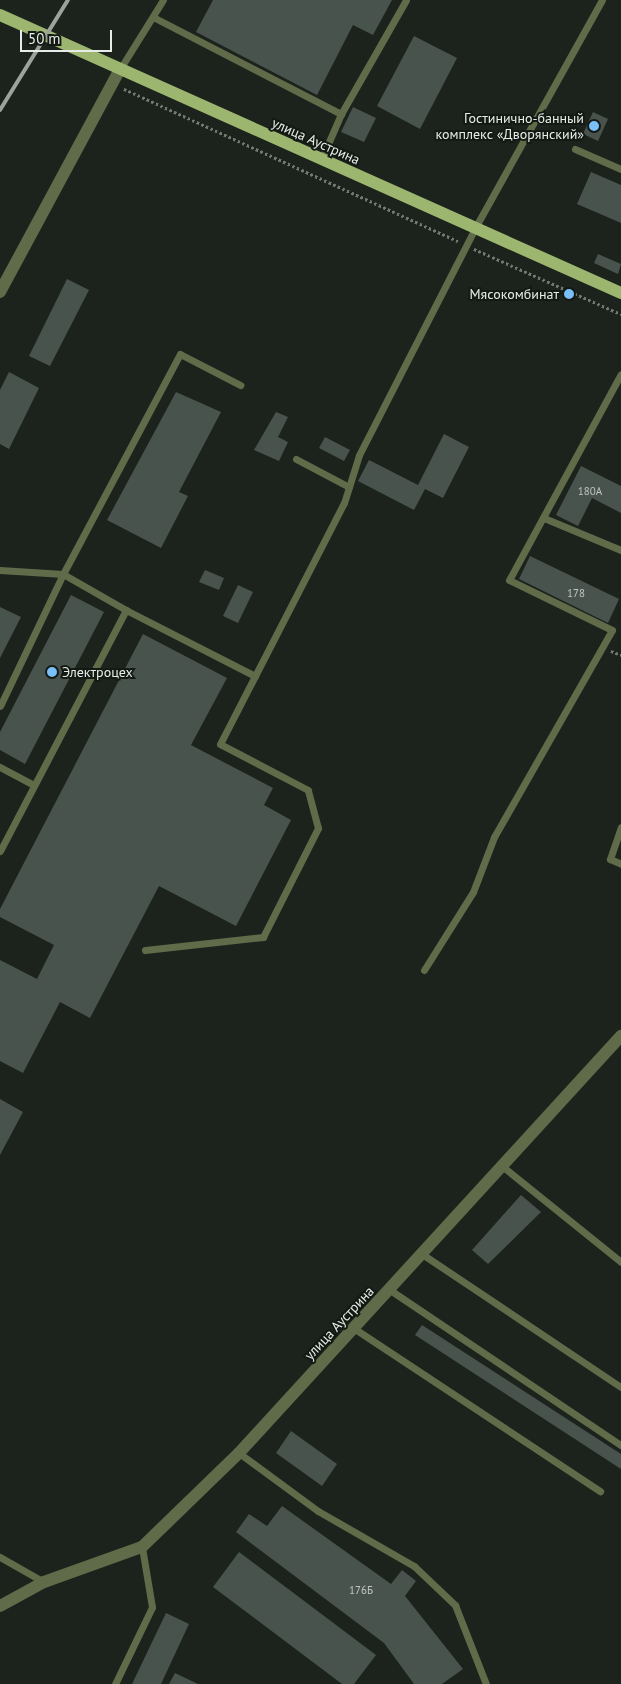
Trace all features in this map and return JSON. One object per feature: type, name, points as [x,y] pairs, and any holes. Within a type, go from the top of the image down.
[{"type":"main road","name":"улица Аустрина","points":[[0,15],[621,293]]},
{"type":"street","points":[[0,292],[120,69]]},
{"type":"street","name":"улица Аустрина","points":[[0,1606],[44,1582],[142,1547],[239,1453],[355,1329],[621,1036]]},
{"type":"lane","points":[[120,69],[163,0]]},
{"type":"lane","points":[[321,160],[341,114],[406,0]]},
{"type":"lane","points":[[145,950],[263,937],[318,828],[308,790],[220,744],[349,487],[359,455],[469,246],[475,228],[602,0]]},
{"type":"lane","points":[[153,17],[341,114]]},
{"type":"lane","points":[[575,149],[621,169]]},
{"type":"lane","points":[[0,706],[63,574],[180,354],[240,385]]},
{"type":"lane","points":[[424,970],[473,892],[494,837],[612,630],[510,580],[621,374]]},
{"type":"lane","points":[[296,459],[349,487]]},
{"type":"lane","points":[[544,518],[621,550]]},
{"type":"lane","points":[[0,570],[63,574],[126,610],[255,676]]},
{"type":"lane","points":[[1,849],[126,610]]},
{"type":"lane","points":[[0,767],[34,786]]},
{"type":"lane","points":[[621,827],[610,859],[621,864]]},
{"type":"lane","points":[[502,1166],[621,1262]]},
{"type":"lane","points":[[422,1254],[621,1387]]},
{"type":"lane","points":[[390,1290],[621,1445]]},
{"type":"lane","points":[[355,1329],[600,1491]]},
{"type":"lane","points":[[239,1453],[318,1511],[414,1566],[455,1606],[486,1684]]},
{"type":"lane","points":[[115,1684],[152,1607],[142,1547]]},
{"type":"lane","points":[[0,1556],[44,1582]]},
{"type":"path","points":[[111,83],[621,314]]},
{"type":"building","points":[[213,0],[392,0],[373,35],[353,25],[317,95],[196,32]]},
{"type":"building","points":[[414,36],[457,58],[420,129],[377,106]]},
{"type":"building","points":[[353,107],[376,118],[364,142],[341,132]]},
{"type":"building","points":[[593,112],[608,119],[598,141],[583,134]]},
{"type":"building","points":[[591,172],[621,185],[621,223],[577,204]]},
{"type":"building","points":[[598,254],[621,264],[618,274],[594,263]]},
{"type":"building","points":[[67,279],[89,290],[50,366],[29,356]]},
{"type":"building","points":[[9,372],[39,388],[9,449],[0,444],[0,390]]},
{"type":"building","points":[[176,392],[221,412],[179,492],[188,496],[161,548],[107,520]]},
{"type":"building","points":[[276,412],[288,417],[278,437],[288,442],[279,461],[254,450]]},
{"type":"building","points":[[444,434],[469,447],[443,498],[425,489],[414,510],[358,481],[369,460],[418,485]]},
{"type":"building","points":[[325,437],[350,450],[344,461],[319,448]]},
{"type":"building","points":[[581,466],[621,486],[621,513],[592,498],[578,526],[556,515]]},
{"type":"building","points":[[530,556],[619,599],[608,623],[519,579]]},
{"type":"building","points":[[205,570],[224,578],[219,590],[199,582]]},
{"type":"building","points":[[238,585],[253,592],[238,623],[223,616]]},
{"type":"building","name":"Электроцех","points":[[71,595],[104,612],[25,764],[0,750],[0,732]]},
{"type":"building","points":[[0,607],[21,617],[0,658]]},
{"type":"building","points":[[143,634],[227,678],[191,745],[273,788],[264,805],[291,820],[236,926],[159,886],[90,1018],[60,1002],[23,1073],[0,1061],[0,960],[37,979],[54,945],[0,917],[0,909]]},
{"type":"building","points":[[0,1099],[23,1112],[0,1155]]},
{"type":"building","points":[[521,1195],[541,1212],[488,1264],[472,1250]]},
{"type":"building","points":[[422,1325],[621,1454],[621,1469],[415,1335]]},
{"type":"building","points":[[291,1431],[337,1464],[322,1486],[276,1453]]},
{"type":"building","points":[[282,1506],[391,1584],[402,1570],[416,1581],[405,1596],[463,1669],[442,1684],[414,1684],[384,1643],[236,1532],[249,1514],[267,1526]]},
{"type":"building","points":[[239,1552],[376,1655],[354,1684],[342,1684],[213,1587]]},
{"type":"building","points":[[166,1613],[189,1624],[161,1684],[132,1684]]},
{"type":"building","points":[[175,1673],[198,1684],[169,1684]]},
{"type":"railway","points":[[0,110],[68,0]]},
{"type":"place","name":"Гостинично-банный комплекс «Дворянский»","points":[[594,126]]},
{"type":"place","name":"Мясокомбинат","points":[[569,294]]},
{"type":"place","name":"Электроцех","points":[[52,672]]}]
